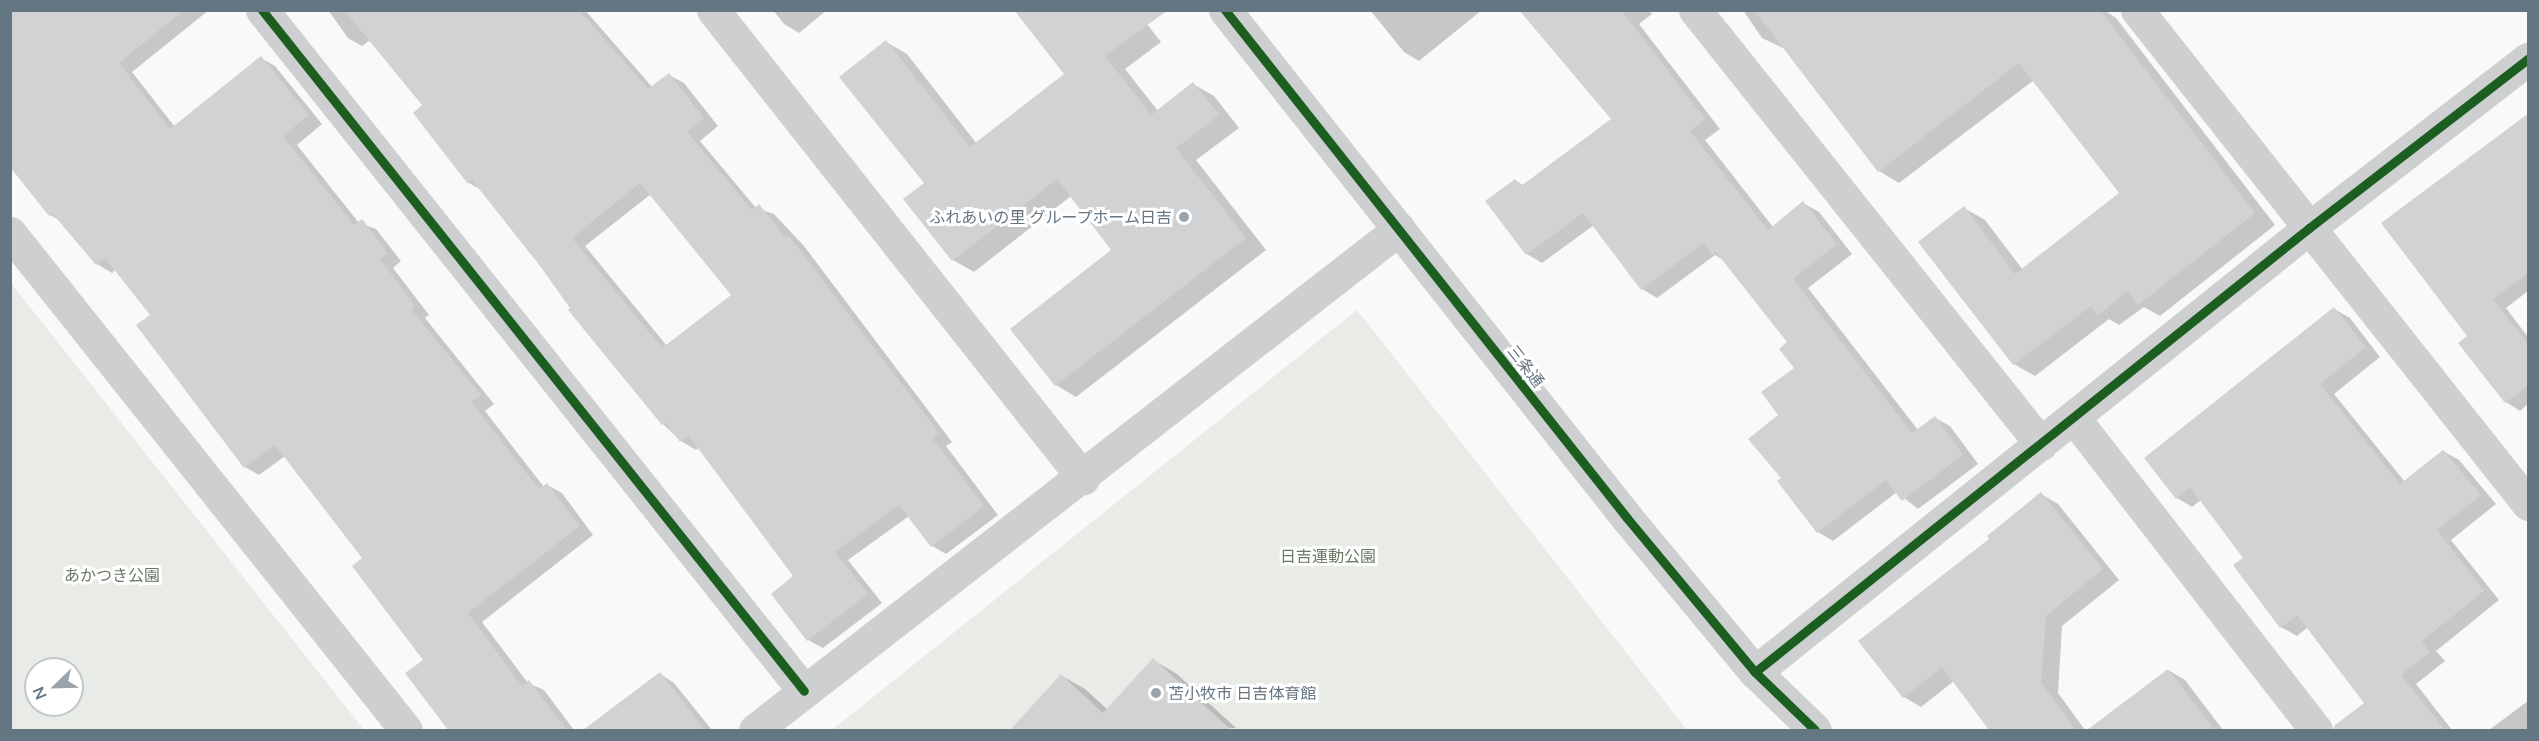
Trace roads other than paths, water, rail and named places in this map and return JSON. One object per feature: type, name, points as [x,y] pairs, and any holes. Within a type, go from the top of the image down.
[{"type":"street","points":[[262,10],[804,691]]},
{"type":"street","points":[[713,10],[1083,478]]},
{"type":"street","name":"三条通","points":[[1226,10],[1627,518],[1755,672],[1815,730]]},
{"type":"street","points":[[1695,10],[2041,444]]},
{"type":"street","points":[[2137,10],[2529,504]]},
{"type":"street","points":[[1755,672],[2309,228],[2529,59]]},
{"type":"street","points":[[755,730],[1083,478],[1399,229]]},
{"type":"street","points":[[10,233],[406,730]]},
{"type":"street","points":[[2074,418],[2316,730]]},
{"type":"place","name":"ふれあいの里 グループホーム日吉","points":[[1184,217]]},
{"type":"place","name":"苫小牧市 日吉体育館","points":[[1156,693]]},
{"type":"park label","name":"日吉運動公園","points":[[1328,556]]},
{"type":"park label","name":"あかつき公園","points":[[112,575]]}]
